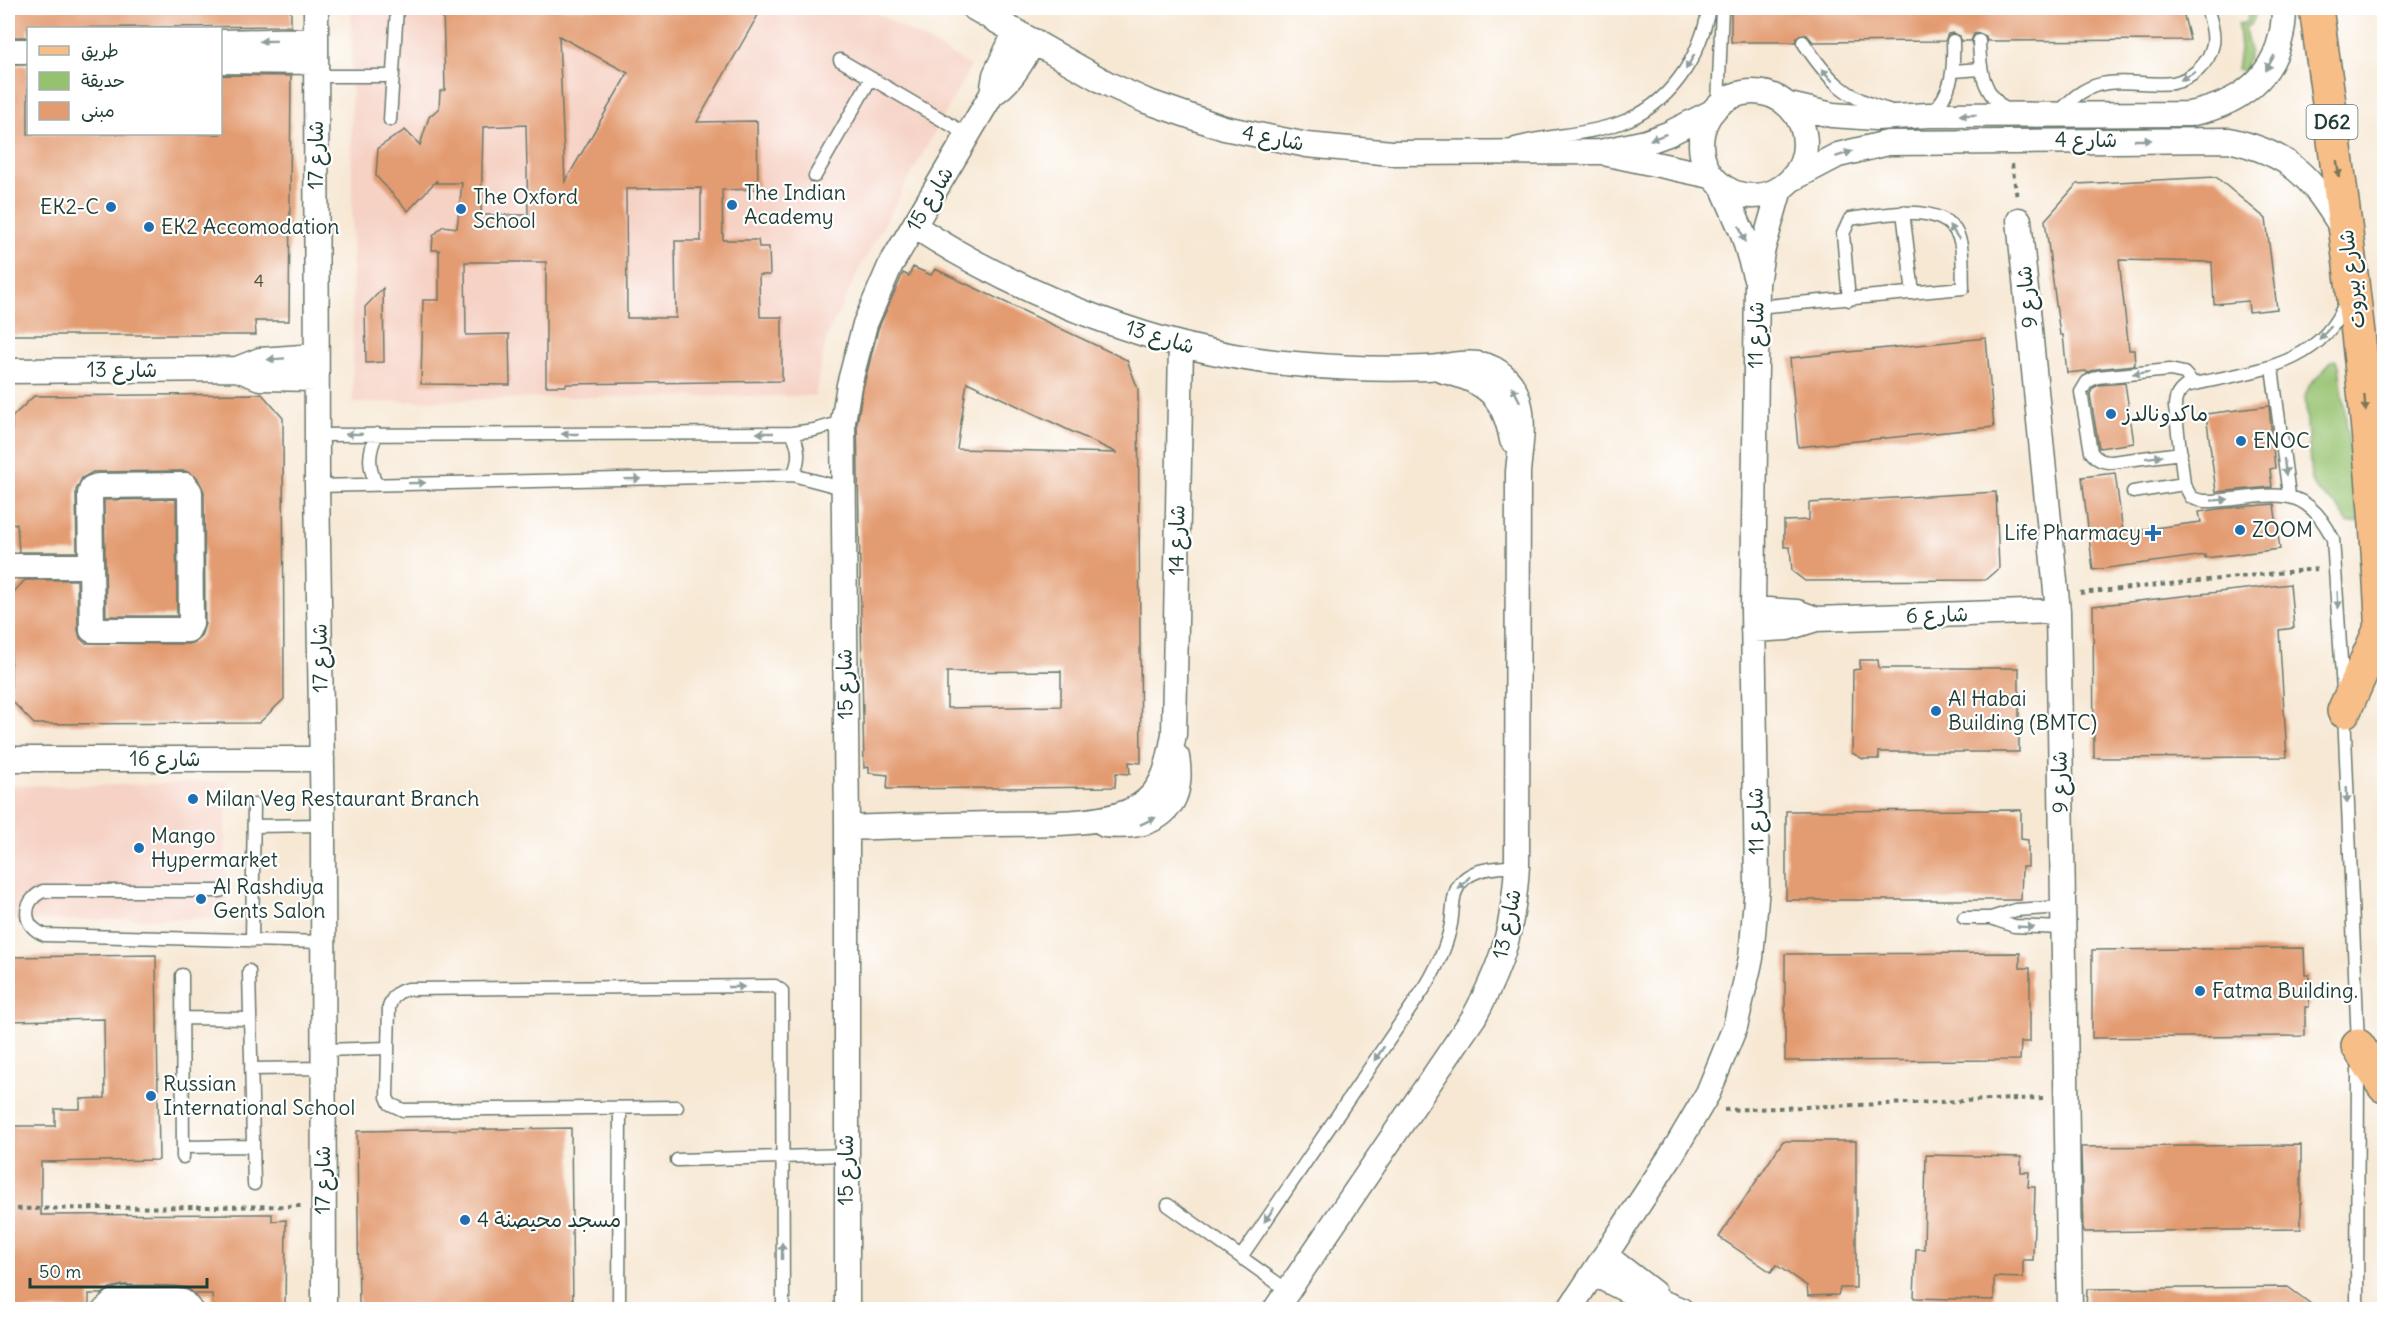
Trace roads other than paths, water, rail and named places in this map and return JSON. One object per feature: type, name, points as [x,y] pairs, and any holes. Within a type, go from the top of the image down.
[{"type":"main road","name":"شارع بيروت","points":[[2316,8],[2353,282],[2371,463],[2385,659]]},
{"type":"main road","points":[[2344,711],[2383,624]]},
{"type":"main road","points":[[2358,1046],[2385,1086]]},
{"type":"street","name":"شارع 17","points":[[316,8],[317,486],[324,942],[324,1310]]},
{"type":"street","name":"شارع 4","points":[[974,8],[1108,84],[1146,101],[1194,119],[1264,138],[1349,150],[1392,153],[1600,152],[1646,142],[1679,129],[1714,109]]},
{"type":"street","name":"شارع 4","points":[[1789,105],[1854,118],[2189,114],[2212,110],[2234,100],[2253,86],[2268,68],[2279,47],[2284,24],[2284,8]]},
{"type":"street","name":"شارع 15","points":[[847,1310],[847,828],[843,422],[849,385],[865,324],[890,266],[992,94],[999,65],[1025,36]]},
{"type":"street","points":[[222,42],[316,59]]},
{"type":"street","points":[[8,51],[27,51]]},
{"type":"street","points":[[222,61],[316,59]]},
{"type":"street","points":[[1754,91],[1773,95],[1789,105],[1799,118],[1805,134],[1805,150],[1801,165],[1786,184],[1766,195],[1750,196],[1736,194],[1717,181],[1701,151],[1704,124],[1714,109],[1735,94],[1754,91]]},
{"type":"street","name":"شارع 4","points":[[1786,184],[1838,155],[1888,143],[2229,140],[2256,146],[2282,158],[2302,173],[2321,194],[2347,236]]},
{"type":"street","name":"شارع 4","points":[[1600,152],[1717,181]]},
{"type":"street","name":"شارع 11","points":[[1717,181],[1743,234],[1756,296]]},
{"type":"street","name":"شارع 11","points":[[1569,1310],[1698,1111],[1735,1027],[1744,993],[1756,922],[1757,886],[1753,620],[1756,296],[1761,252],[1786,184]]},
{"type":"street","name":"شارع 9","points":[[2019,220],[2057,604],[2070,1310]]},
{"type":"street","name":"شارع 13","points":[[914,226],[956,253],[1009,279],[1118,325],[1181,345],[1234,357],[1293,364],[1428,368],[1469,378],[1490,391],[1498,400],[1509,422],[1518,472],[1517,866],[1515,905],[1509,935],[1493,982],[1474,1017],[1281,1300]]},
{"type":"street","name":"شارع 14","points":[[847,828],[1070,822],[1122,827],[1138,826],[1164,811],[1174,799],[1179,784],[1174,734],[1181,345]]},
{"type":"street","name":"شارع 13","points":[[8,370],[237,369],[260,360],[316,368]]},
{"type":"street","points":[[98,486],[188,486],[190,492],[188,630],[92,630],[91,566],[90,494],[92,488],[98,486]]},
{"type":"street","points":[[8,566],[91,566]]},
{"type":"street","name":"شارع 6","points":[[1753,620],[1797,612],[1816,619],[2057,604]]},
{"type":"street","name":"شارع 16","points":[[8,759],[322,759]]},
{"type":"street","points":[[1600,1265],[1648,1288],[1671,1306]]},
{"type":"street","points":[[105,1310],[114,1302],[124,1299],[174,1300],[183,1302],[190,1310]]},
{"type":"lane","points":[[390,120],[397,8]]},
{"type":"lane","points":[[1495,153],[1534,139],[1620,123],[1651,106],[1665,95],[1689,65],[1702,36],[1709,8]]},
{"type":"lane","points":[[1714,109],[1722,8]]},
{"type":"lane","points":[[2057,115],[2067,102],[2094,86],[2109,83],[2172,83],[2191,76],[2206,62],[2213,42],[2207,8]]},
{"type":"lane","points":[[1803,42],[1822,69],[1849,94],[1867,104],[1923,116],[1943,100],[1954,70],[1953,41]]},
{"type":"lane","points":[[1979,41],[1980,69],[1988,90],[2012,115]]},
{"type":"lane","points":[[316,59],[393,76]]},
{"type":"lane","points":[[840,60],[968,135]]},
{"type":"lane","points":[[1954,70],[1980,69]]},
{"type":"lane","points":[[815,176],[871,78]]},
{"type":"lane","points":[[1756,296],[1849,300],[1963,288],[1960,240],[1948,223],[1930,214],[1903,212],[1851,219],[1843,234],[1849,300]]},
{"type":"lane","points":[[1903,212],[1913,293]]},
{"type":"lane","points":[[2353,282],[2344,306],[2331,326],[2315,344],[2295,358],[2272,368],[2186,386],[2179,391],[2175,399],[2184,484],[2191,497],[2205,501],[2289,495],[2308,505],[2324,520],[2333,539],[2344,711],[2358,1046],[2357,1310]]},
{"type":"lane","points":[[2272,368],[2289,495]]},
{"type":"lane","points":[[2181,453],[2112,462],[2103,462],[2096,458],[2091,452],[2081,392],[2087,382],[2097,378],[2170,370],[2184,373],[2194,384]]},
{"type":"lane","points":[[317,435],[792,433],[843,422]]},
{"type":"lane","points":[[792,433],[799,454],[793,475]]},
{"type":"lane","points":[[376,484],[369,459],[371,446],[377,434]]},
{"type":"lane","points":[[317,486],[793,475],[842,488]]},
{"type":"lane","points":[[2133,492],[2184,484]]},
{"type":"lane","points":[[252,941],[254,805]]},
{"type":"lane","points":[[254,826],[323,825]]},
{"type":"lane","points":[[1241,1257],[1427,984],[1446,945],[1453,902],[1463,880],[1485,869],[1517,866]]},
{"type":"lane","points":[[220,891],[43,891],[29,902],[26,910],[27,919],[31,926],[45,935],[324,942]]},
{"type":"lane","points":[[1964,918],[1991,918],[2016,910],[2062,918]]},
{"type":"lane","points":[[1991,918],[2014,926],[2062,918]]},
{"type":"lane","points":[[249,970],[254,1184]]},
{"type":"lane","points":[[182,975],[183,1152],[253,1146]]},
{"type":"lane","points":[[677,1107],[403,1110],[396,1108],[390,1104],[387,1097],[389,1007],[396,993],[409,989],[775,986],[780,989],[783,1310]]},
{"type":"lane","points":[[183,1018],[250,1019]]},
{"type":"lane","points":[[251,1069],[388,1048]]},
{"type":"lane","points":[[619,1310],[620,1108]]},
{"type":"lane","points":[[677,1160],[846,1155]]},
{"type":"lane","points":[[1168,1205],[1241,1257],[1281,1300]]},
{"type":"place","name":"The Indian Academy","points":[[732,205]]},
{"type":"place","name":"EK2-C","points":[[111,207]]},
{"type":"place","name":"The Oxford School","points":[[461,209]]},
{"type":"place","name":"EK2 Accomodation","points":[[149,227]]},
{"type":"place","name":"ماكدونالدز","points":[[2111,414]]},
{"type":"place","name":"ENOC","points":[[2241,441]]},
{"type":"place","name":"ZOOM","points":[[2240,530]]},
{"type":"place","name":"Life Pharmacy","points":[[2153,533]]},
{"type":"place","name":"Al Habai Building (BMTC)","points":[[1936,711]]},
{"type":"place","name":"Milan Veg Restaurant Branch","points":[[193,799]]},
{"type":"place","name":"Mango Hypermarket","points":[[139,848]]},
{"type":"place","name":"Al Rashdiya Gents Salon","points":[[201,899]]},
{"type":"place","name":"Fatma Building.","points":[[2200,991]]},
{"type":"place","name":"Russian International School","points":[[151,1096]]},
{"type":"place","name":"مسجد محيصنة 4","points":[[465,1220]]}]
